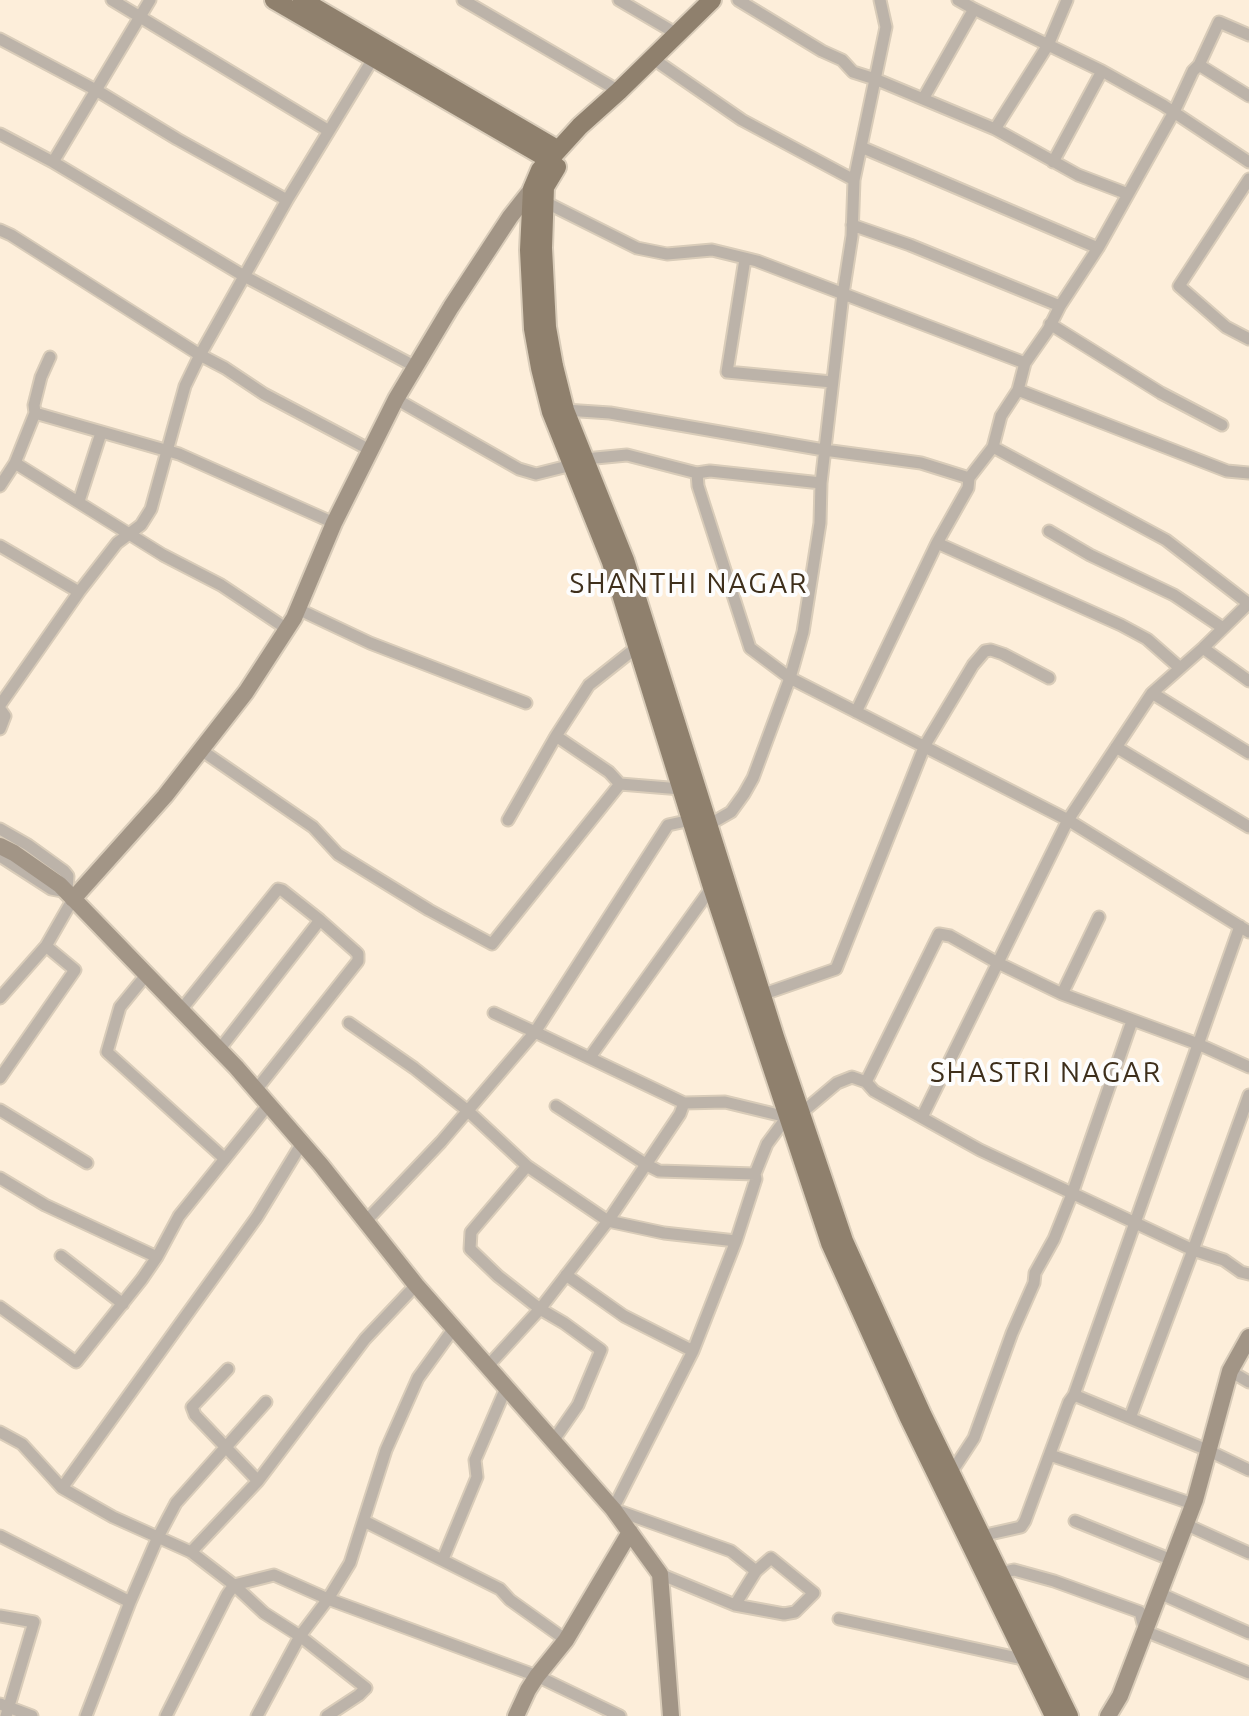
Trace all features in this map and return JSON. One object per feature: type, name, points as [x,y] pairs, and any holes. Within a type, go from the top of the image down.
[{"type":"main road","points":[[274,0],[553,154]]},
{"type":"main road","points":[[302,0],[553,154]]},
{"type":"main road","points":[[712,0],[580,126],[540,170],[529,250],[533,329],[540,368],[551,412],[625,560],[712,887],[794,1116],[844,1241],[922,1414],[1069,1716]]},
{"type":"main road","points":[[70,896],[165,796],[246,692],[298,609],[334,523],[370,450],[396,399],[451,307],[493,243],[538,196],[553,172],[619,91]]},
{"type":"main road","points":[[538,196],[547,327],[578,462],[681,789],[698,826],[761,995],[830,1243],[908,1416],[1054,1716]]},
{"type":"main road","points":[[5,852],[60,885],[269,1104],[416,1285],[613,1509],[660,1574],[671,1716]]},
{"type":"main road","points":[[1108,1716],[1120,1696],[1193,1504],[1230,1371],[1249,1337]]},
{"type":"main road","points":[[516,1716],[537,1676],[566,1640],[630,1532]]},
{"type":"street","points":[[112,0],[329,131]]},
{"type":"street","points":[[53,162],[150,0]]},
{"type":"street","points":[[463,0],[619,91]]},
{"type":"street","points":[[619,0],[677,34]]},
{"type":"street","points":[[738,0],[842,60],[853,72],[995,129],[1078,175],[1128,194]]},
{"type":"street","points":[[366,1221],[468,1111],[535,1032],[668,825],[698,826],[731,812],[753,778],[790,678],[803,632],[820,523],[824,450],[852,225],[854,180],[886,27],[880,0]]},
{"type":"street","points":[[958,0],[1102,71],[1174,112],[1249,162]]},
{"type":"street","points":[[995,129],[1048,45],[1067,0]]},
{"type":"street","points":[[923,99],[974,9]]},
{"type":"street","points":[[856,712],[937,543],[968,488],[969,478],[993,447],[1001,416],[1018,390],[1025,363],[1098,248],[1174,112],[1219,22],[1249,35]]},
{"type":"street","points":[[0,39],[96,90],[287,200]]},
{"type":"street","points":[[0,729],[5,716],[0,707],[79,592],[117,543],[141,525],[151,509],[185,386],[200,355],[287,200],[374,57]]},
{"type":"street","points":[[652,58],[742,120],[854,180]]},
{"type":"street","points":[[1199,65],[1249,96]]},
{"type":"street","points":[[1053,162],[1102,71]]},
{"type":"street","points":[[0,134],[53,162],[244,276],[416,367]]},
{"type":"street","points":[[861,147],[1098,248]]},
{"type":"street","points":[[1249,179],[1179,286],[1226,327],[1249,339]]},
{"type":"street","points":[[538,196],[637,248],[667,254],[712,250],[757,261],[1025,363]]},
{"type":"street","points":[[852,225],[910,245],[1060,306]]},
{"type":"street","points":[[0,230],[264,394],[370,450]]},
{"type":"street","points":[[745,259],[727,372],[832,382]]},
{"type":"street","points":[[1050,324],[1161,393],[1222,425]]},
{"type":"street","points":[[0,486],[15,463],[35,413],[41,377],[50,357]]},
{"type":"street","points":[[1018,390],[1227,471],[1249,473]]},
{"type":"street","points":[[396,399],[519,469],[536,474],[578,462],[627,455],[697,473],[710,471],[821,483]]},
{"type":"street","points":[[565,410],[610,413],[824,450],[921,463],[969,478]]},
{"type":"street","points":[[35,413],[179,454],[334,523]]},
{"type":"street","points":[[79,501],[101,433]]},
{"type":"street","points":[[922,1117],[1068,820],[1152,693],[1249,603],[1166,540],[993,447]]},
{"type":"street","points":[[15,463],[163,555],[221,585],[287,629]]},
{"type":"street","points":[[697,473],[698,486],[750,648],[790,678],[1068,820],[1244,929],[1198,1044],[1074,1395],[1025,1521],[1021,1527],[981,1536]]},
{"type":"street","points":[[1049,531],[1090,555],[1174,595],[1223,628]]},
{"type":"street","points":[[937,543],[1121,625],[1147,639],[1180,668]]},
{"type":"street","points":[[0,546],[79,592]]},
{"type":"street","points":[[298,609],[370,643],[526,703]]},
{"type":"street","points":[[508,820],[589,685],[637,647]]},
{"type":"street","points":[[1203,648],[1249,681]]},
{"type":"street","points":[[761,995],[836,969],[925,747],[973,665],[985,651],[1003,654],[1049,678]]},
{"type":"street","points":[[1152,693],[1249,753]]},
{"type":"street","points":[[556,736],[609,772],[620,784],[681,789]]},
{"type":"street","points":[[1116,747],[1249,827]]},
{"type":"street","points":[[201,750],[313,827],[338,854],[429,910],[492,944],[620,784]]},
{"type":"street","points":[[0,829],[64,871],[68,876],[70,896],[46,946],[0,998]]},
{"type":"street","points":[[590,1057],[712,887]]},
{"type":"street","points":[[181,1010],[276,890],[282,890],[358,954],[358,961],[256,1090]]},
{"type":"street","points":[[1062,994],[1099,917]]},
{"type":"street","points":[[219,1050],[320,920]]},
{"type":"street","points":[[866,1082],[939,934],[950,936],[1062,994],[1198,1044],[1249,1067]]},
{"type":"street","points":[[0,1078],[75,970],[46,946]]},
{"type":"street","points":[[147,974],[120,1007],[107,1052],[225,1159]]},
{"type":"street","points":[[494,1013],[684,1103],[725,1102],[794,1116]]},
{"type":"street","points":[[951,1473],[974,1438],[1012,1333],[1034,1283],[1035,1273],[1054,1239],[1132,1021]]},
{"type":"street","points":[[349,1023],[414,1068],[468,1111],[527,1166],[608,1221],[664,1233],[736,1241]]},
{"type":"street","points":[[756,1571],[731,1551],[613,1509],[693,1351],[736,1241],[767,1144],[794,1116],[837,1083],[852,1077],[866,1082],[874,1091],[980,1150],[1249,1274]]},
{"type":"street","points":[[1130,1418],[1249,1095]]},
{"type":"street","points":[[487,1367],[540,1309],[608,1221],[680,1114],[684,1103]]},
{"type":"street","points":[[0,1307],[76,1362],[157,1257],[179,1216],[269,1104]]},
{"type":"street","points":[[556,1106],[659,1171],[755,1174]]},
{"type":"street","points":[[0,1110],[87,1163]]},
{"type":"street","points":[[62,1488],[257,1217],[302,1143]]},
{"type":"street","points":[[527,1166],[471,1232],[470,1249],[540,1309],[601,1350],[578,1405],[553,1441]]},
{"type":"street","points":[[0,1178],[45,1205],[157,1257]]},
{"type":"street","points":[[61,1256],[123,1304]]},
{"type":"street","points":[[566,1275],[624,1316],[693,1351]]},
{"type":"street","points":[[191,1552],[258,1481],[365,1339],[416,1285]]},
{"type":"street","points":[[257,1716],[300,1636],[350,1563],[386,1450],[418,1378],[454,1328]]},
{"type":"street","points":[[228,1369],[192,1407],[195,1415],[258,1481]]},
{"type":"street","points":[[1230,1371],[1249,1382]]},
{"type":"street","points":[[443,1559],[477,1477],[475,1460],[506,1388]]},
{"type":"street","points":[[1074,1395],[1249,1470]]},
{"type":"street","points":[[86,1716],[130,1602],[176,1503],[266,1402]]},
{"type":"street","points":[[0,1432],[22,1444],[62,1488],[113,1517],[191,1552],[264,1613],[300,1636],[366,1688],[327,1716]]},
{"type":"street","points":[[1050,1455],[1193,1504]]},
{"type":"street","points":[[364,1521],[500,1589],[510,1600],[566,1640]]},
{"type":"street","points":[[1075,1521],[1172,1560]]},
{"type":"street","points":[[1185,1524],[1249,1553]]},
{"type":"street","points":[[0,1536],[130,1602]]},
{"type":"street","points":[[660,1574],[735,1605],[784,1614],[795,1612],[814,1594],[771,1558],[756,1571],[735,1605]]},
{"type":"street","points":[[1000,1573],[1014,1570],[1054,1581],[1140,1612],[1145,1631],[1249,1673]]},
{"type":"street","points":[[166,1716],[234,1585],[274,1575],[328,1599],[537,1676],[620,1716]]},
{"type":"street","points":[[1159,1593],[1249,1633]]},
{"type":"street","points":[[0,1616],[34,1622],[5,1709],[32,1716]]},
{"type":"street","points":[[839,1619],[1028,1661]]},
{"type":"district","name":"SHANTHI NAGAR","points":[[689,584]]},
{"type":"district","name":"SHASTRI NAGAR","points":[[1046,1073]]}]
